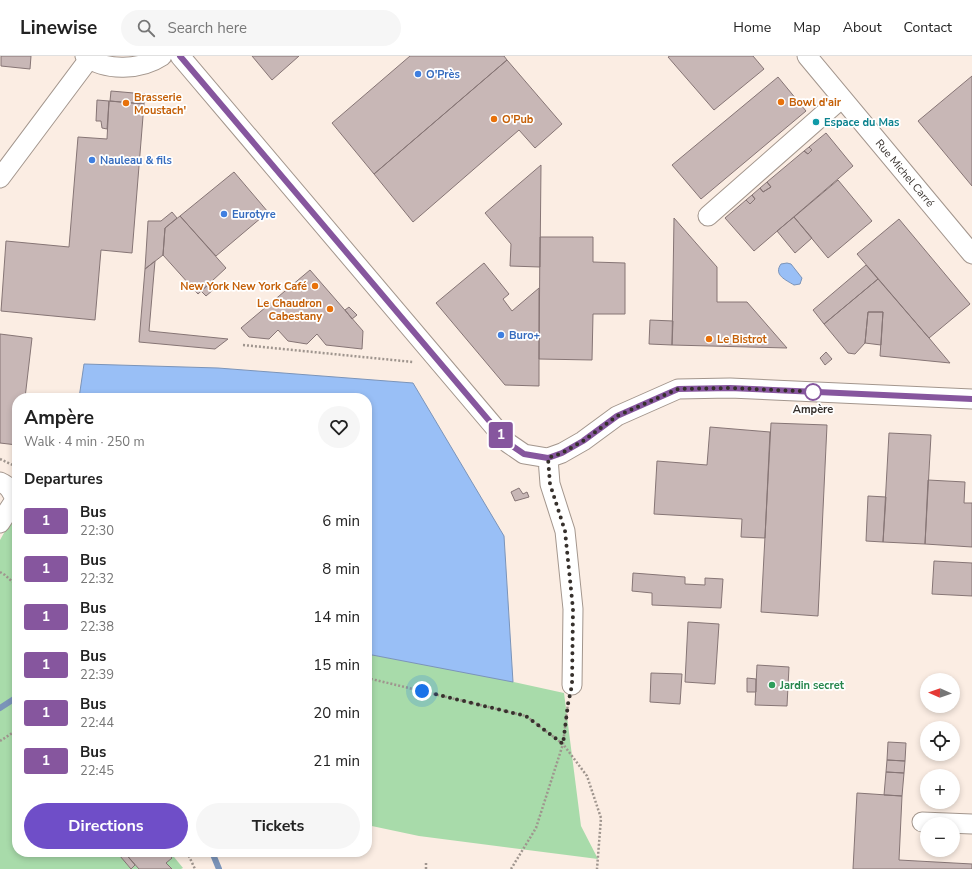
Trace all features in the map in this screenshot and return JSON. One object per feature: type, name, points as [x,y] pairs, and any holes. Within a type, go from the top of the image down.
[{"type":"street","points":[[0,178],[87,57],[110,66],[133,67],[155,61],[162,56]]},
{"type":"street","points":[[180,56],[508,443],[524,454],[548,458],[562,453],[583,441],[617,416],[678,389],[730,388],[972,399]]},
{"type":"street","name":"Rue Michel Carré","points":[[807,56],[972,254]]},
{"type":"street","points":[[708,216],[842,98]]},
{"type":"street","points":[[548,458],[550,484],[565,531],[573,609],[572,685]]},
{"type":"street","points":[[0,482],[7,485],[12,491]]},
{"type":"street","points":[[0,523],[12,505]]},
{"type":"street","points":[[960,824],[972,824]]},
{"type":"path","points":[[243,345],[441,364]]},
{"type":"path","points":[[0,459],[12,465]]},
{"type":"path","points":[[0,572],[12,581]]},
{"type":"path","points":[[372,679],[526,716],[563,744],[587,776],[601,818],[597,869]]},
{"type":"path","points":[[511,869],[536,828],[563,744],[572,685]]},
{"type":"path","points":[[0,741],[12,733]]},
{"type":"path","points":[[189,857],[195,869]]},
{"type":"path","points":[[426,862],[426,869]]},
{"type":"green space","points":[[12,519],[12,857],[174,857],[183,868],[0,869],[0,540]]},
{"type":"green space","points":[[372,655],[481,675],[564,693],[581,826],[598,859],[419,836],[372,826]]},
{"type":"water","points":[[781,264],[791,264],[802,278],[800,284],[794,285],[779,274]]},
{"type":"water","points":[[84,364],[218,368],[413,383],[504,536],[513,682],[372,655],[372,393],[80,393]]},
{"type":"building","points":[[1,56],[31,56],[30,69],[1,66]]},
{"type":"building","points":[[252,56],[299,56],[272,80]]},
{"type":"building","points":[[410,56],[504,56],[507,60],[374,174],[332,123]]},
{"type":"building","points":[[753,56],[764,69],[714,110],[668,57]]},
{"type":"building","points":[[507,60],[562,124],[535,148],[519,130],[413,222],[374,174]]},
{"type":"building","points":[[972,76],[972,186],[918,121]]},
{"type":"building","points":[[778,77],[806,111],[701,199],[672,165]]},
{"type":"building","points":[[111,91],[145,94],[144,104],[110,101]]},
{"type":"building","points":[[97,100],[109,101],[107,129],[102,128],[101,121],[96,121]]},
{"type":"building","points":[[109,101],[144,104],[132,253],[101,250],[95,320],[1,311],[6,241],[69,247],[78,137],[107,139]]},
{"type":"building","points":[[826,133],[853,166],[754,251],[725,218],[746,200],[750,204],[755,199],[752,195],[760,188],[763,192],[771,187],[767,182],[804,151],[808,154],[812,150],[809,147]]},
{"type":"building","points":[[809,147],[812,150],[808,154],[804,151]]},
{"type":"building","points":[[541,165],[540,267],[510,266],[511,244],[485,213]]},
{"type":"building","name":"Eurotyre","points":[[234,172],[268,212],[216,256],[180,216]]},
{"type":"building","points":[[838,180],[872,221],[828,258],[794,217]]},
{"type":"building","points":[[767,182],[771,187],[763,192],[760,188]]},
{"type":"building","points":[[752,195],[755,199],[750,204],[746,200]]},
{"type":"building","points":[[172,212],[177,218],[165,228],[163,255],[145,269],[148,221],[161,221]]},
{"type":"building","points":[[180,216],[226,268],[198,294],[163,255],[165,228]]},
{"type":"building","points":[[794,217],[812,238],[795,253],[777,231]]},
{"type":"building","points":[[674,218],[717,267],[717,302],[747,302],[787,348],[672,345]]},
{"type":"building","points":[[899,219],[970,304],[929,338],[857,254]]},
{"type":"building","points":[[540,237],[593,237],[593,262],[625,263],[625,314],[593,314],[592,360],[539,359]]},
{"type":"building","points":[[155,261],[149,331],[228,339],[215,349],[139,342],[145,269]]},
{"type":"building","name":"Buro+","points":[[484,263],[509,294],[503,299],[512,311],[539,288],[539,386],[505,385],[436,303]]},
{"type":"building","points":[[866,265],[878,279],[824,324],[813,310]]},
{"type":"building","points":[[310,270],[363,331],[362,349],[326,345],[317,334],[307,344],[288,341],[278,330],[269,339],[249,337],[241,328]]},
{"type":"building","points":[[878,279],[950,363],[880,356],[883,312],[868,312],[865,343],[855,354],[848,353],[824,324]]},
{"type":"building","points":[[208,285],[213,290],[206,296],[201,291]]},
{"type":"building","points":[[349,307],[357,315],[352,319],[345,310]]},
{"type":"building","points":[[868,312],[883,312],[881,345],[865,343]]},
{"type":"building","points":[[650,320],[673,321],[672,345],[649,344]]},
{"type":"building","points":[[0,334],[32,338],[26,393],[12,393],[12,444],[0,443]]},
{"type":"building","points":[[826,352],[832,359],[825,365],[820,358]]},
{"type":"building","points":[[771,423],[827,425],[818,616],[761,612]]},
{"type":"building","points":[[710,427],[770,432],[765,538],[741,537],[742,519],[654,514],[657,461],[707,465]]},
{"type":"building","points":[[889,433],[931,435],[925,544],[883,542]]},
{"type":"building","points":[[928,480],[965,482],[964,503],[972,503],[972,547],[925,544]]},
{"type":"building","points":[[519,488],[523,494],[527,492],[529,497],[515,501],[511,492]]},
{"type":"building","points":[[868,496],[886,497],[883,542],[866,541]]},
{"type":"building","points":[[934,561],[972,563],[972,596],[932,594]]},
{"type":"building","points":[[633,573],[685,577],[685,584],[705,585],[705,578],[723,579],[721,608],[652,605],[652,593],[632,591]]},
{"type":"building","points":[[688,622],[719,624],[715,684],[685,682]]},
{"type":"building","points":[[757,665],[789,667],[787,706],[755,705]]},
{"type":"building","points":[[651,673],[682,674],[680,704],[650,702]]},
{"type":"building","points":[[747,678],[756,679],[756,692],[747,692]]},
{"type":"building","points":[[888,742],[906,743],[905,761],[887,760]]},
{"type":"building","points":[[887,760],[905,761],[904,773],[886,772]]},
{"type":"building","points":[[886,772],[904,773],[902,796],[884,795]]},
{"type":"building","points":[[857,793],[902,796],[899,860],[972,864],[972,869],[853,869]]},
{"type":"building","points":[[121,857],[128,857],[135,865],[131,869]]},
{"type":"building","points":[[128,857],[172,858],[166,863],[172,869],[139,869]]},
{"type":"waterway","points":[[0,708],[12,700]]},
{"type":"waterway","points":[[214,857],[219,869]]},
{"type":"bus line","name":"1","points":[[180,56],[508,443],[524,454],[548,458],[562,453],[583,441],[617,416],[678,389],[730,388],[972,399]]},
{"type":"place","name":"O'Près","points":[[418,74]]},
{"type":"place","name":"Bowl d'air","points":[[781,102]]},
{"type":"place","name":"Brasserie Moustach'","points":[[126,103]]},
{"type":"place","name":"O'Pub","points":[[494,119]]},
{"type":"place","name":"Espace du Mas","points":[[816,122]]},
{"type":"place","name":"Nauleau & fils","points":[[92,160]]},
{"type":"place","name":"Eurotyre","points":[[224,214]]},
{"type":"place","name":"New York New York Café","points":[[315,286]]},
{"type":"place","name":"Le Chaudron Cabestany","points":[[330,309]]},
{"type":"place","name":"Buro+","points":[[501,335]]},
{"type":"place","name":"Le Bistrot","points":[[709,339]]},
{"type":"place","name":"Ampère","points":[[813,392]]},
{"type":"place","name":"Jardin secret","points":[[772,685]]},
{"type":"route","points":[[422,691],[526,716],[563,744],[572,685],[573,609],[565,531],[550,484],[548,458],[562,453],[583,441],[617,416],[678,389],[730,388],[820,392],[813,392]]}]
